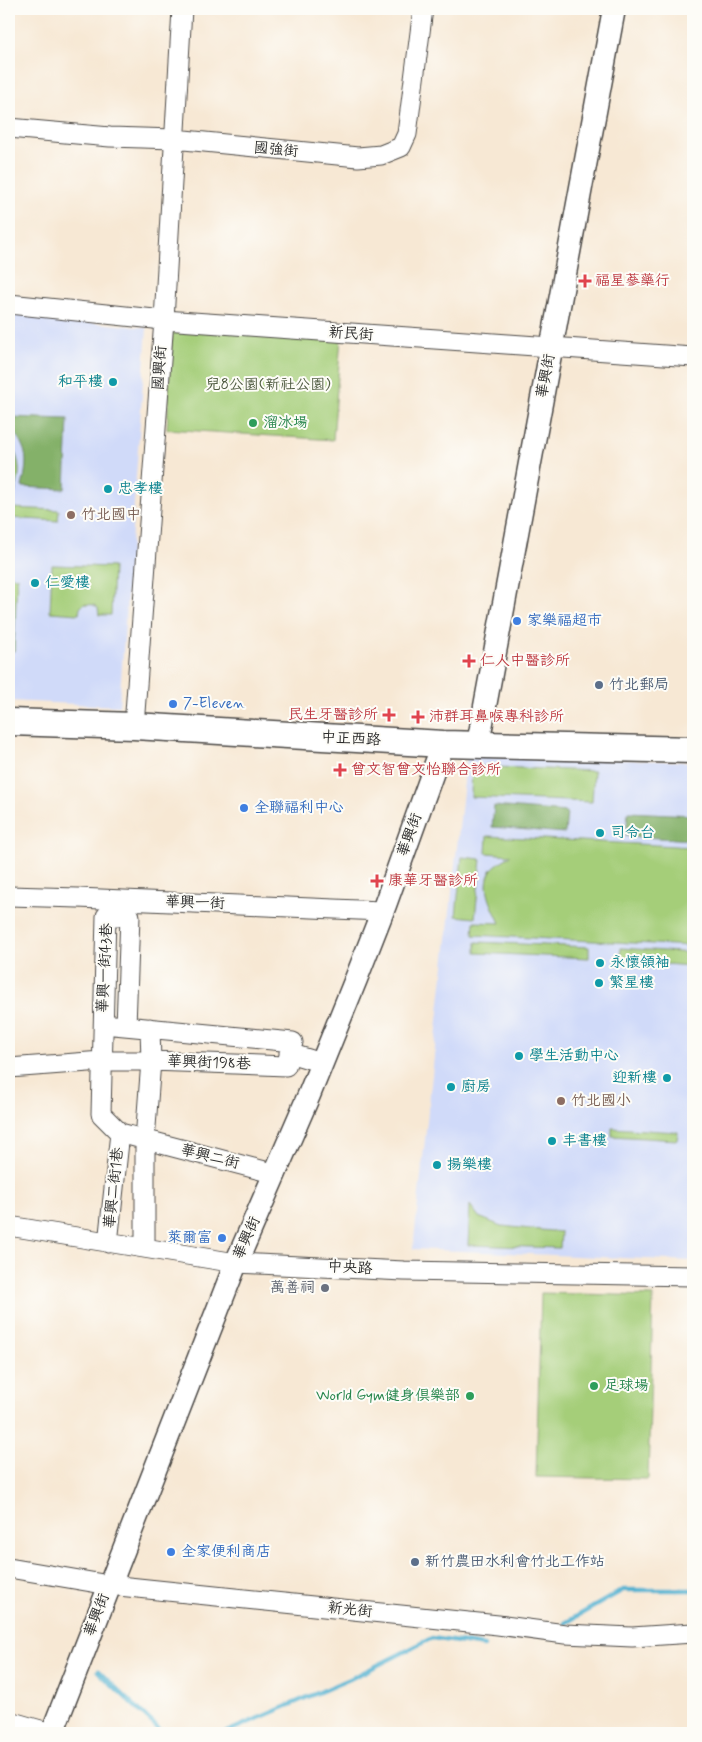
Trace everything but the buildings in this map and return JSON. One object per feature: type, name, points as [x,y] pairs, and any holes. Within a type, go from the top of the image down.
[{"type":"main road","name":"中正西路","points":[[9,722],[134,726],[443,744],[693,750]]},
{"type":"street","name":"國興街","points":[[134,726],[164,320],[182,9]]},
{"type":"street","name":"國強街","points":[[9,128],[110,137],[174,139],[358,157],[382,155],[401,147],[407,134],[423,9]]},
{"type":"street","name":"華興街","points":[[478,744],[614,9]]},
{"type":"street","name":"新民街","points":[[9,304],[164,320],[693,357]]},
{"type":"street","name":"華興街","points":[[51,1733],[236,1263],[276,1174],[322,1063],[388,895],[443,744]]},
{"type":"street","name":"華興一街","points":[[9,896],[381,911]]},
{"type":"street","name":"華興一街43巷","points":[[102,1062],[106,916],[130,916],[126,1026]]},
{"type":"street","name":"華興街198巷","points":[[103,1024],[150,1028],[293,1042],[286,1066],[151,1061],[150,1028]]},
{"type":"street","points":[[290,1053],[322,1063]]},
{"type":"street","points":[[9,1068],[151,1061],[145,1140]]},
{"type":"street","name":"華興二街","points":[[102,1062],[101,1114],[120,1133],[276,1174]]},
{"type":"street","name":"華興二街1巷","points":[[108,1243],[120,1133]]},
{"type":"street","name":"華興二街1巷","points":[[145,1140],[145,1247]]},
{"type":"street","name":"中央路","points":[[9,1226],[236,1263],[404,1271],[693,1276]]},
{"type":"street","name":"新光街","points":[[9,1568],[109,1585],[498,1625],[565,1634],[632,1636],[693,1633]]},
{"type":"street","points":[[9,1721],[51,1733]]},
{"type":"shaded area","name":"竹北國中","points":[[9,314],[147,328],[119,706],[9,701]]},
{"type":"shaded area","name":"竹北國小","points":[[467,755],[693,762],[693,1261],[413,1249]]},
{"type":"green space","name":"兒8公園(新社公園)","points":[[172,327],[341,338],[333,440],[167,429]]},
{"type":"green space","points":[[9,417],[68,419],[65,489],[22,487],[26,466],[24,450],[10,425]]},
{"type":"green space","points":[[9,441],[17,458],[19,472],[17,486],[9,506]]},
{"type":"green space","points":[[9,508],[59,510],[58,521],[9,518]]},
{"type":"green space","points":[[52,565],[113,567],[111,615],[99,615],[98,608],[94,605],[84,604],[80,608],[79,614],[50,612]]},
{"type":"green space","points":[[9,576],[17,577],[14,651],[9,651]]},
{"type":"green space","points":[[472,766],[594,771],[592,802],[471,797]]},
{"type":"green space","points":[[494,806],[567,812],[565,833],[492,827]]},
{"type":"green space","points":[[628,812],[693,815],[693,840],[626,836]]},
{"type":"green space","points":[[487,836],[693,847],[693,946],[473,935],[474,922],[500,923],[491,904],[487,883],[492,869],[511,855],[486,853]]},
{"type":"green space","points":[[462,857],[481,859],[475,918],[456,916]]},
{"type":"green space","points":[[476,942],[589,947],[589,958],[476,953]]},
{"type":"green space","points":[[621,948],[693,953],[693,966],[620,961]]},
{"type":"green space","points":[[612,1128],[678,1132],[677,1140],[612,1136]]},
{"type":"green space","points":[[470,1205],[479,1217],[501,1226],[561,1232],[560,1248],[468,1245]]},
{"type":"green space","name":"足球場","points":[[541,1293],[653,1296],[648,1479],[536,1477]]},
{"type":"waterway","points":[[565,1623],[623,1590],[693,1590]]},
{"type":"waterway","points":[[224,1733],[350,1679],[432,1638],[484,1646]]},
{"type":"waterway","points":[[98,1671],[163,1733]]},
{"type":"place","name":"福星蔘藥行","points":[[585,281]]},
{"type":"place","name":"和平樓","points":[[113,382]]},
{"type":"place","name":"溜冰場","points":[[253,423]]},
{"type":"place","name":"忠孝樓","points":[[108,489]]},
{"type":"place","name":"竹北國中","points":[[71,515]]},
{"type":"place","name":"仁愛樓","points":[[35,583]]},
{"type":"place","name":"家樂福超市","points":[[517,621]]},
{"type":"place","name":"仁人中醫診所","points":[[469,661]]},
{"type":"place","name":"竹北郵局","points":[[599,685]]},
{"type":"place","name":"7-Eleven","points":[[173,704]]},
{"type":"place","name":"民生牙醫診所","points":[[389,715]]},
{"type":"place","name":"沛群耳鼻喉專科診所","points":[[418,717]]},
{"type":"place","name":"曾文智曾文怡聯合診所","points":[[340,770]]},
{"type":"place","name":"全聯福利中心","points":[[244,808]]},
{"type":"place","name":"司令台","points":[[600,833]]},
{"type":"place","name":"康華牙醫診所","points":[[377,881]]},
{"type":"place","name":"永懷領袖","points":[[600,963]]},
{"type":"place","name":"繁星樓","points":[[599,983]]},
{"type":"place","name":"學生活動中心","points":[[519,1056]]},
{"type":"place","name":"迎新樓","points":[[667,1078]]},
{"type":"place","name":"廚房","points":[[451,1087]]},
{"type":"place","name":"竹北國小","points":[[561,1101]]},
{"type":"place","name":"丰書樓","points":[[552,1141]]},
{"type":"place","name":"揚樂樓","points":[[437,1165]]},
{"type":"place","name":"萊爾富","points":[[222,1238]]},
{"type":"place","name":"萬善祠","points":[[325,1288]]},
{"type":"place","name":"足球場","points":[[594,1386]]},
{"type":"place","name":"World Gym健身俱樂部","points":[[470,1396]]},
{"type":"place","name":"全家便利商店","points":[[171,1552]]},
{"type":"place","name":"新竹農田水利會竹北工作站","points":[[415,1562]]}]
